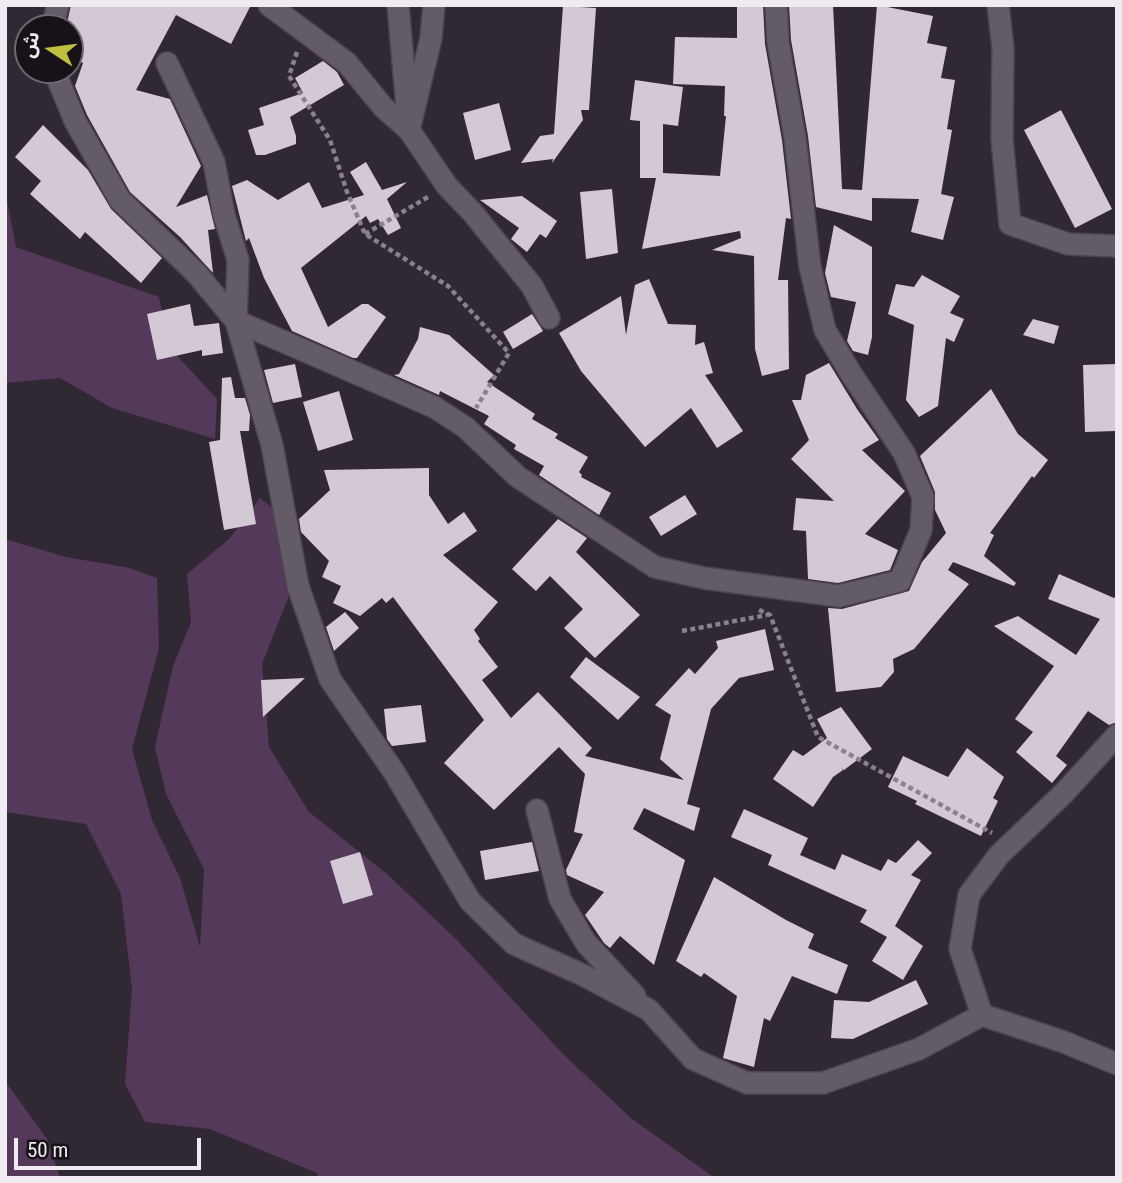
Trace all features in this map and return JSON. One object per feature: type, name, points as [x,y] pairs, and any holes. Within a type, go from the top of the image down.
[{"type":"street","points":[[269,5],[346,63],[383,107],[410,130],[447,186],[472,212],[532,286],[549,318]]},
{"type":"street","points":[[398,5],[410,130]]},
{"type":"street","points":[[410,130],[431,38],[434,5]]},
{"type":"street","points":[[60,84],[75,121],[120,200],[196,273],[236,321],[434,407],[465,427],[518,477],[655,566],[704,578],[839,596],[900,581],[921,530],[923,497],[904,453],[825,330],[810,267],[796,138],[778,42],[776,5]]},
{"type":"street","points":[[998,5],[1003,48],[1002,138],[1010,225],[1068,244],[1117,246]]},
{"type":"street","points":[[167,63],[214,162],[224,215],[238,260],[236,321],[272,445],[298,586],[330,679],[394,772],[470,901],[514,944],[583,975],[649,1010]]},
{"type":"street","points":[[982,1015],[960,949],[969,895],[999,855],[1064,793],[1117,735]]},
{"type":"street","points":[[537,810],[560,899],[586,943],[693,1059],[747,1083],[823,1083],[919,1049],[982,1015],[1117,1063]]},
{"type":"path","points":[[303,31],[289,76],[330,140],[347,192],[365,234],[447,286],[509,353],[465,427]]},
{"type":"path","points":[[365,234],[447,186]]},
{"type":"path","points":[[757,609],[769,615],[818,737],[1011,844]]},
{"type":"path","points":[[682,631],[769,615]]},
{"type":"shaded area","points":[[5,190],[16,247],[159,297],[170,348],[217,399],[215,439],[112,408],[60,378],[5,383]]},
{"type":"shaded area","points":[[260,498],[278,513],[298,573],[262,664],[269,747],[309,812],[387,874],[456,939],[565,1056],[632,1119],[715,1178],[318,1178],[317,1173],[210,1129],[145,1122],[125,1084],[132,989],[121,894],[86,824],[5,812],[5,539],[66,557],[130,568],[157,578],[159,648],[132,749],[152,820],[180,878],[200,947],[204,869],[166,794],[155,747],[173,666],[191,622],[187,574],[229,539]]},
{"type":"shaded area","points":[[5,1081],[47,1139],[60,1178],[5,1178]]},
{"type":"building","points":[[71,5],[251,5],[231,44],[176,15],[136,90],[170,99],[201,166],[176,207],[207,195],[215,229],[208,230],[213,273],[180,237],[130,192],[87,115],[75,86],[84,84],[84,14],[69,14]]},
{"type":"building","points":[[763,5],[765,44],[782,140],[791,219],[786,218],[778,280],[788,280],[789,369],[762,376],[755,349],[754,256],[712,250],[741,238],[740,231],[642,249],[656,178],[640,178],[640,121],[630,120],[635,80],[683,87],[678,126],[663,124],[663,173],[720,176],[726,116],[725,86],[673,84],[675,37],[737,38],[737,6]]},
{"type":"building","points":[[789,5],[833,5],[842,189],[862,190],[877,5],[933,16],[927,43],[947,47],[941,78],[955,80],[947,129],[952,130],[941,194],[954,197],[943,240],[911,232],[919,199],[872,198],[872,221],[816,207],[808,136],[791,40]]},
{"type":"building","points":[[563,6],[596,8],[589,110],[581,110],[583,120],[552,163],[553,159],[521,163],[540,136],[554,134]]},
{"type":"building","points":[[323,61],[337,72],[344,85],[290,117],[296,144],[265,155],[256,155],[248,130],[264,125],[259,108],[303,93],[295,78]]},
{"type":"building","points":[[499,103],[511,150],[475,160],[463,113]]},
{"type":"building","points":[[1061,110],[1112,209],[1075,228],[1024,130]]},
{"type":"building","points":[[43,125],[88,170],[111,209],[162,258],[141,283],[85,232],[80,239],[30,194],[41,181],[15,157]]},
{"type":"building","points":[[366,162],[382,190],[407,182],[387,199],[401,228],[388,235],[378,219],[370,223],[366,216],[301,268],[328,327],[362,304],[368,304],[386,317],[357,358],[353,358],[292,331],[264,278],[249,238],[246,241],[232,186],[247,180],[278,200],[309,182],[322,208],[364,195],[350,172]]},
{"type":"building","points":[[612,189],[618,253],[586,259],[580,192]]},
{"type":"building","points":[[522,196],[557,221],[546,238],[540,234],[527,252],[511,239],[519,228],[480,200]]},
{"type":"building","points":[[834,225],[872,247],[872,337],[868,355],[853,351],[847,341],[856,302],[831,297],[825,273]]},
{"type":"building","points":[[922,275],[960,296],[950,313],[964,319],[954,342],[946,338],[938,406],[919,417],[906,400],[914,325],[888,314],[896,284],[914,287]]},
{"type":"building","points":[[649,279],[668,324],[696,325],[695,345],[704,342],[713,373],[705,375],[743,431],[717,448],[691,408],[645,447],[581,371],[559,333],[621,296],[626,335],[635,285]]},
{"type":"building","points":[[190,304],[194,326],[219,323],[223,353],[202,356],[202,350],[157,360],[147,314]]},
{"type":"building","points":[[532,314],[543,331],[513,349],[503,332]]},
{"type":"building","points":[[1033,319],[1059,326],[1054,344],[1023,335]]},
{"type":"building","points":[[420,327],[449,335],[494,375],[487,382],[535,414],[532,419],[558,434],[555,438],[588,457],[579,472],[581,477],[611,493],[599,515],[539,475],[544,466],[514,449],[516,445],[484,424],[489,416],[440,391],[439,395],[394,375],[399,374],[418,339]]},
{"type":"building","points":[[829,363],[879,440],[862,450],[905,491],[865,534],[898,550],[890,570],[838,583],[808,579],[806,531],[793,530],[796,498],[834,501],[791,459],[809,440],[792,400],[801,400],[806,375]]},
{"type":"building","points":[[295,364],[302,397],[273,403],[264,370]]},
{"type":"building","points":[[1117,364],[1115,431],[1085,432],[1083,365]]},
{"type":"building","points":[[231,377],[235,398],[245,398],[250,415],[249,431],[240,431],[256,524],[224,530],[209,442],[220,440],[222,378]]},
{"type":"building","points":[[991,389],[1018,434],[1048,460],[1034,478],[1032,476],[990,533],[994,535],[984,556],[1016,583],[1014,586],[953,562],[948,570],[969,584],[914,649],[893,659],[894,672],[881,687],[836,692],[828,608],[842,609],[909,591],[922,562],[946,533],[935,510],[935,492],[920,456]]},
{"type":"building","points":[[339,391],[353,440],[318,451],[303,402]]},
{"type":"building","points":[[429,468],[429,495],[448,524],[464,512],[477,531],[443,555],[498,602],[474,630],[480,639],[478,641],[498,667],[482,680],[511,718],[538,692],[592,748],[585,756],[684,780],[660,759],[671,715],[655,705],[689,668],[695,674],[718,648],[716,641],[765,629],[774,670],[739,678],[711,709],[687,804],[700,808],[694,831],[644,808],[633,829],[685,860],[654,965],[620,936],[610,948],[604,943],[585,915],[604,892],[567,875],[566,870],[583,834],[574,832],[585,774],[559,747],[494,810],[444,763],[484,720],[393,597],[386,603],[382,598],[360,616],[333,603],[341,586],[322,577],[329,561],[301,532],[299,519],[330,490],[324,470]]},
{"type":"building","points":[[685,495],[697,514],[661,536],[649,517]]},
{"type":"building","points":[[558,519],[587,538],[576,552],[640,615],[595,658],[564,628],[583,609],[550,576],[536,591],[512,569]]},
{"type":"building","points":[[1059,574],[1114,598],[1117,595],[1117,722],[1109,725],[1088,711],[1056,756],[1067,765],[1052,783],[1016,752],[1033,732],[1015,719],[1054,666],[994,626],[1018,616],[1076,655],[1100,619],[1048,599]]},
{"type":"building","points":[[345,612],[359,628],[334,651],[326,627]]},
{"type":"building","points":[[586,657],[640,697],[618,720],[570,677]]},
{"type":"building","points":[[305,678],[263,717],[261,680]]},
{"type":"building","points":[[421,705],[426,742],[392,746],[387,739],[384,709]]},
{"type":"building","points":[[841,707],[872,749],[844,770],[841,768],[843,770],[833,777],[813,807],[773,779],[793,750],[803,756],[827,738],[817,719]]},
{"type":"building","points":[[967,748],[1004,777],[993,798],[998,801],[981,836],[915,804],[917,801],[888,787],[903,756],[948,777]]},
{"type":"building","points":[[744,809],[808,838],[800,855],[835,870],[842,854],[881,871],[888,859],[896,863],[918,840],[932,853],[911,875],[921,880],[895,926],[923,946],[903,980],[872,961],[887,937],[860,922],[867,910],[768,865],[772,855],[731,837]]},
{"type":"building","points":[[532,842],[539,871],[485,880],[480,851]]},
{"type":"building","points":[[360,852],[373,895],[343,904],[330,861]]},
{"type":"building","points":[[714,877],[814,934],[808,948],[848,965],[837,994],[792,976],[770,1021],[764,1018],[754,1067],[723,1058],[737,996],[704,973],[701,977],[676,961]]},
{"type":"building","points":[[916,980],[928,1004],[853,1039],[831,1038],[834,1000],[869,1002]]}]
